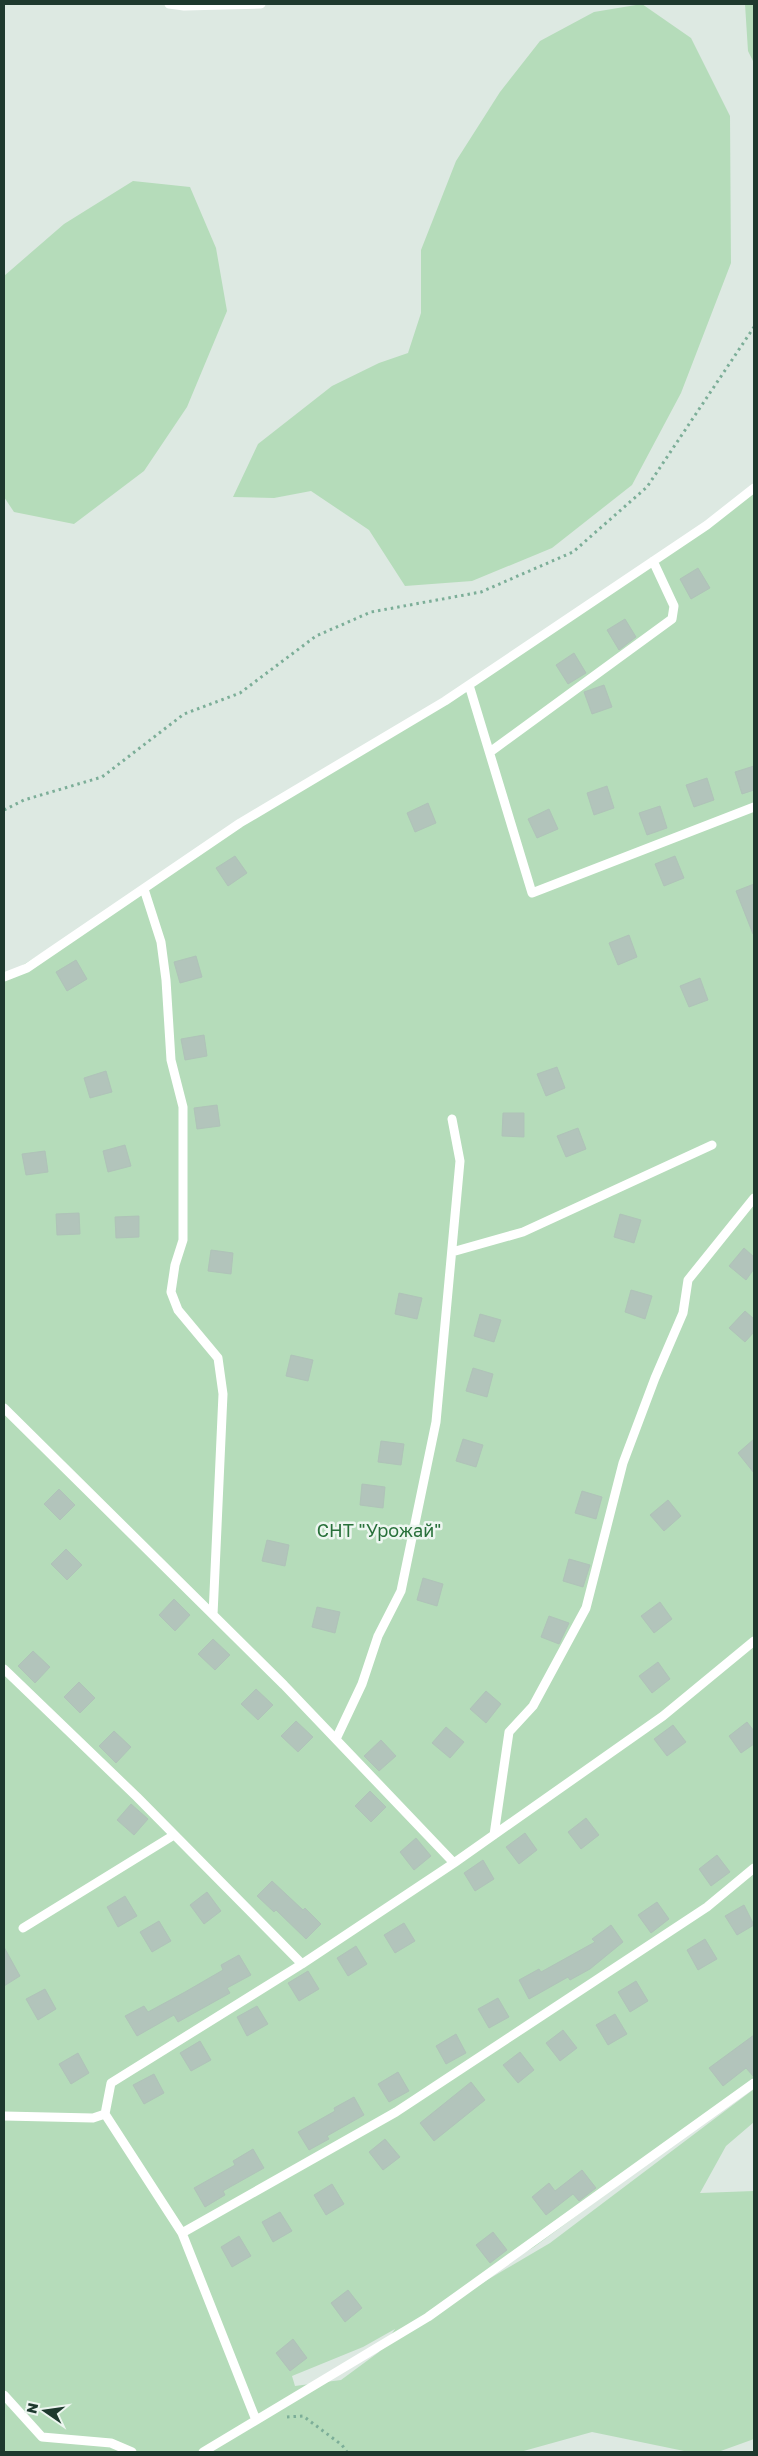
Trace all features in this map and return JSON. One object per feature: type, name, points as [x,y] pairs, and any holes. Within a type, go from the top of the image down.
[{"type":"lane","points":[[169,4],[184,6],[260,4]]},
{"type":"lane","points":[[4,978],[27,968],[240,823],[470,684],[707,525],[754,488]]},
{"type":"lane","points":[[490,752],[672,620],[674,606],[654,561]]},
{"type":"lane","points":[[470,684],[532,893],[754,807]]},
{"type":"lane","points":[[144,889],[161,942],[172,1060],[183,1107],[183,1240],[175,1265],[170,1292],[178,1310],[218,1358],[223,1394],[213,1615]]},
{"type":"lane","points":[[336,1740],[362,1684],[378,1636],[401,1591],[436,1422],[460,1161],[452,1119]]},
{"type":"lane","points":[[452,1252],[523,1232],[712,1145]]},
{"type":"lane","points":[[494,1835],[509,1732],[532,1706],[586,1608],[623,1462],[655,1378],[683,1313],[688,1280],[754,1198]]},
{"type":"lane","points":[[4,1408],[213,1615],[454,1863]]},
{"type":"lane","points":[[256,2420],[182,2233],[105,2114],[111,2083],[302,1964],[454,1863],[663,1716],[754,1641]]},
{"type":"lane","points":[[4,1669],[174,1834],[302,1964]]},
{"type":"lane","points":[[23,1928],[174,1834]]},
{"type":"lane","points":[[182,2233],[396,2112],[707,1907],[754,1868]]},
{"type":"lane","points":[[203,2452],[428,2317],[754,2083]]},
{"type":"lane","points":[[4,2116],[93,2118],[105,2114]]},
{"type":"lane","points":[[4,2395],[42,2437],[111,2442],[132,2452]]},
{"type":"path","points":[[4,810],[24,800],[102,777],[184,714],[240,694],[316,636],[371,612],[481,592],[572,552],[647,487],[754,327]]},
{"type":"path","points":[[284,2418],[303,2416],[342,2445],[348,2452]]},
{"type":"green space","points":[[642,4],[691,38],[730,116],[731,263],[681,393],[632,485],[552,548],[472,581],[405,586],[369,530],[311,491],[274,498],[233,497],[258,444],[332,386],[379,363],[408,353],[421,313],[421,250],[456,161],[500,92],[540,41],[594,12]]},
{"type":"green space","points":[[745,4],[754,4],[754,63],[748,51]]},
{"type":"green space","points":[[133,181],[190,187],[216,248],[227,311],[187,407],[144,471],[74,524],[14,512],[4,497],[4,276],[64,224]]},
{"type":"green space","name":"СНТ \"Урожай\"","points":[[754,486],[754,2085],[534,2247],[452,2295],[455,2299],[550,2243],[754,2089],[754,2122],[726,2146],[700,2193],[754,2191],[754,2439],[718,2452],[689,2452],[592,2432],[520,2452],[4,2452],[4,977],[355,755],[677,546]],"holes":[[[395,2329],[379,2352],[341,2380],[295,2386],[292,2376],[363,2347]]]},
{"type":"building","points":[[698,568],[710,588],[691,599],[680,579]]},
{"type":"building","points":[[625,619],[636,637],[619,650],[607,630]]},
{"type":"building","points":[[574,653],[586,673],[568,684],[556,665]]},
{"type":"building","points":[[604,685],[612,707],[592,714],[584,692]]},
{"type":"building","points":[[754,766],[754,790],[742,794],[735,772]]},
{"type":"building","points":[[707,778],[714,800],[694,807],[686,785]]},
{"type":"building","points":[[607,786],[614,808],[594,815],[587,793]]},
{"type":"building","points":[[428,803],[436,823],[415,832],[407,813]]},
{"type":"building","points":[[660,806],[667,828],[647,835],[639,813]]},
{"type":"building","points":[[549,809],[558,829],[537,838],[528,819]]},
{"type":"building","points":[[235,856],[247,873],[228,886],[216,868]]},
{"type":"building","points":[[675,856],[684,878],[664,886],[655,864]]},
{"type":"building","points":[[754,884],[754,934],[753,934],[736,891]]},
{"type":"building","points":[[629,935],[637,957],[618,965],[609,943]]},
{"type":"building","points":[[196,956],[202,977],[180,983],[174,962]]},
{"type":"building","points":[[76,960],[87,979],[67,991],[56,972]]},
{"type":"building","points":[[700,978],[708,1000],[689,1007],[680,986]]},
{"type":"building","points":[[204,1035],[207,1056],[185,1060],[181,1039]]},
{"type":"building","points":[[557,1067],[565,1088],[546,1096],[537,1074]]},
{"type":"building","points":[[106,1071],[112,1092],[90,1098],[84,1078]]},
{"type":"building","points":[[217,1105],[220,1126],[197,1129],[194,1108]]},
{"type":"building","points":[[503,1113],[524,1113],[524,1137],[502,1136]]},
{"type":"building","points":[[578,1128],[586,1149],[566,1157],[557,1136]]},
{"type":"building","points":[[125,1145],[131,1166],[108,1172],[103,1151]]},
{"type":"building","points":[[45,1151],[48,1172],[26,1175],[22,1154]]},
{"type":"building","points":[[79,1213],[80,1234],[57,1235],[56,1214]]},
{"type":"building","points":[[620,1214],[641,1220],[634,1243],[614,1237]]},
{"type":"building","points":[[139,1216],[139,1237],[116,1238],[115,1217]]},
{"type":"building","points":[[744,1248],[754,1257],[754,1269],[746,1280],[729,1266]]},
{"type":"building","points":[[211,1250],[233,1253],[231,1274],[208,1271]]},
{"type":"building","points":[[631,1290],[652,1296],[645,1319],[625,1312]]},
{"type":"building","points":[[399,1293],[422,1298],[417,1319],[395,1314]]},
{"type":"building","points":[[745,1311],[754,1319],[754,1332],[745,1342],[729,1328]]},
{"type":"building","points":[[480,1314],[501,1320],[494,1342],[474,1336]]},
{"type":"building","points":[[291,1355],[313,1360],[308,1381],[286,1376]]},
{"type":"building","points":[[473,1368],[493,1374],[487,1397],[466,1391]]},
{"type":"building","points":[[463,1439],[483,1445],[476,1467],[456,1461]]},
{"type":"building","points":[[754,1439],[754,1473],[738,1453]]},
{"type":"building","points":[[381,1441],[404,1444],[401,1465],[378,1462]]},
{"type":"building","points":[[362,1484],[385,1487],[383,1508],[360,1505]]},
{"type":"building","points":[[59,1489],[75,1505],[60,1520],[44,1504]]},
{"type":"building","points":[[582,1491],[602,1497],[596,1519],[575,1513]]},
{"type":"building","points":[[668,1500],[681,1516],[664,1531],[650,1515]]},
{"type":"building","points":[[267,1540],[289,1545],[285,1566],[262,1561]]},
{"type":"building","points":[[66,1549],[82,1565],[67,1580],[51,1564]]},
{"type":"building","points":[[569,1559],[590,1565],[583,1587],[563,1581]]},
{"type":"building","points":[[423,1578],[443,1584],[437,1606],[417,1600]]},
{"type":"building","points":[[174,1599],[190,1615],[175,1631],[159,1615]]},
{"type":"building","points":[[660,1602],[672,1619],[654,1633],[641,1616]]},
{"type":"building","points":[[317,1607],[340,1612],[335,1633],[312,1627]]},
{"type":"building","points":[[549,1616],[569,1623],[559,1644],[541,1637]]},
{"type":"building","points":[[213,1639],[230,1655],[215,1670],[198,1654]]},
{"type":"building","points":[[33,1651],[50,1667],[35,1683],[18,1666]]},
{"type":"building","points":[[658,1662],[670,1679],[652,1693],[639,1676]]},
{"type":"building","points":[[79,1682],[95,1698],[80,1713],[64,1697]]},
{"type":"building","points":[[256,1689],[273,1705],[258,1720],[241,1704]]},
{"type":"building","points":[[486,1691],[501,1704],[486,1723],[470,1709]]},
{"type":"building","points":[[296,1721],[313,1737],[298,1752],[281,1736]]},
{"type":"building","points":[[747,1722],[754,1731],[754,1744],[741,1753],[729,1736]]},
{"type":"building","points":[[673,1725],[686,1742],[667,1756],[654,1739]]},
{"type":"building","points":[[446,1727],[464,1742],[450,1758],[432,1743]]},
{"type":"building","points":[[114,1731],[131,1747],[116,1763],[99,1746]]},
{"type":"building","points":[[381,1740],[396,1756],[379,1771],[364,1756]]},
{"type":"building","points":[[370,1791],[386,1807],[371,1822],[355,1806]]},
{"type":"building","points":[[131,1804],[148,1819],[134,1835],[117,1820]]},
{"type":"building","points":[[586,1818],[599,1835],[581,1849],[568,1832]]},
{"type":"building","points":[[525,1833],[537,1850],[519,1864],[506,1847]]},
{"type":"building","points":[[416,1838],[431,1856],[414,1870],[400,1852]]},
{"type":"building","points":[[717,1855],[730,1872],[711,1886],[699,1869]]},
{"type":"building","points":[[483,1860],[494,1879],[475,1891],[464,1873]]},
{"type":"building","points":[[272,1881],[321,1924],[306,1939],[276,1910],[274,1912],[257,1896]]},
{"type":"building","points":[[207,1892],[221,1911],[204,1924],[190,1905]]},
{"type":"building","points":[[125,1896],[137,1916],[118,1927],[107,1907]]},
{"type":"building","points":[[657,1902],[669,1919],[651,1933],[638,1915]]},
{"type":"building","points":[[744,1905],[754,1925],[737,1935],[725,1916]]},
{"type":"building","points":[[159,1921],[171,1941],[152,1952],[140,1932]]},
{"type":"building","points":[[404,1923],[415,1941],[395,1953],[384,1935]]},
{"type":"building","points":[[611,1925],[623,1942],[590,1969],[570,1980],[568,1977],[529,1999],[519,1980],[539,1969],[541,1972],[595,1942],[592,1939]]},
{"type":"building","points":[[705,1939],[717,1959],[698,1970],[687,1950]]},
{"type":"building","points":[[356,1946],[367,1964],[348,1976],[337,1958]]},
{"type":"building","points":[[4,1947],[20,1976],[4,1986]]},
{"type":"building","points":[[239,1955],[251,1975],[227,1988],[230,1993],[178,2022],[174,2015],[137,2036],[125,2016],[144,2006],[148,2012],[223,1970],[221,1965]]},
{"type":"building","points":[[308,1971],[319,1989],[299,2001],[288,1983]]},
{"type":"building","points":[[636,1981],[648,2001],[630,2012],[618,1992]]},
{"type":"building","points":[[45,1989],[56,2009],[38,2020],[26,1999]]},
{"type":"building","points":[[498,1998],[509,2017],[489,2028],[478,2009]]},
{"type":"building","points":[[257,2006],[268,2024],[247,2036],[237,2017]]},
{"type":"building","points":[[615,2014],[627,2034],[608,2045],[596,2025]]},
{"type":"building","points":[[563,2030],[577,2048],[560,2061],[546,2043]]},
{"type":"building","points":[[456,2034],[466,2053],[446,2064],[436,2046]]},
{"type":"building","points":[[754,2035],[754,2077],[746,2068],[723,2086],[709,2068]]},
{"type":"building","points":[[200,2041],[211,2060],[191,2071],[180,2053]]},
{"type":"building","points":[[520,2052],[534,2070],[518,2083],[503,2065]]},
{"type":"building","points":[[78,2053],[89,2073],[71,2084],[59,2064]]},
{"type":"building","points":[[398,2072],[409,2091],[389,2102],[378,2084]]},
{"type":"building","points":[[154,2074],[164,2093],[144,2104],[133,2085]]},
{"type":"building","points":[[471,2082],[485,2100],[434,2141],[420,2123]]},
{"type":"building","points":[[354,2097],[364,2115],[327,2136],[329,2139],[309,2150],[298,2132],[335,2111],[334,2108]]},
{"type":"building","points":[[385,2139],[400,2157],[383,2170],[369,2152]]},
{"type":"building","points":[[253,2149],[264,2168],[223,2191],[225,2195],[205,2207],[194,2188],[235,2165],[233,2161]]},
{"type":"building","points":[[582,2170],[596,2188],[579,2201],[573,2194],[546,2215],[532,2197],[549,2183],[555,2191]]},
{"type":"building","points":[[332,2184],[344,2204],[326,2215],[314,2195]]},
{"type":"building","points":[[280,2212],[292,2231],[273,2242],[262,2222]]},
{"type":"building","points":[[493,2232],[507,2250],[490,2263],[476,2245]]},
{"type":"building","points":[[239,2236],[251,2256],[232,2267],[221,2247]]},
{"type":"building","points":[[348,2290],[362,2308],[345,2322],[331,2303]]},
{"type":"building","points":[[293,2339],[307,2358],[290,2371],[276,2353]]}]
